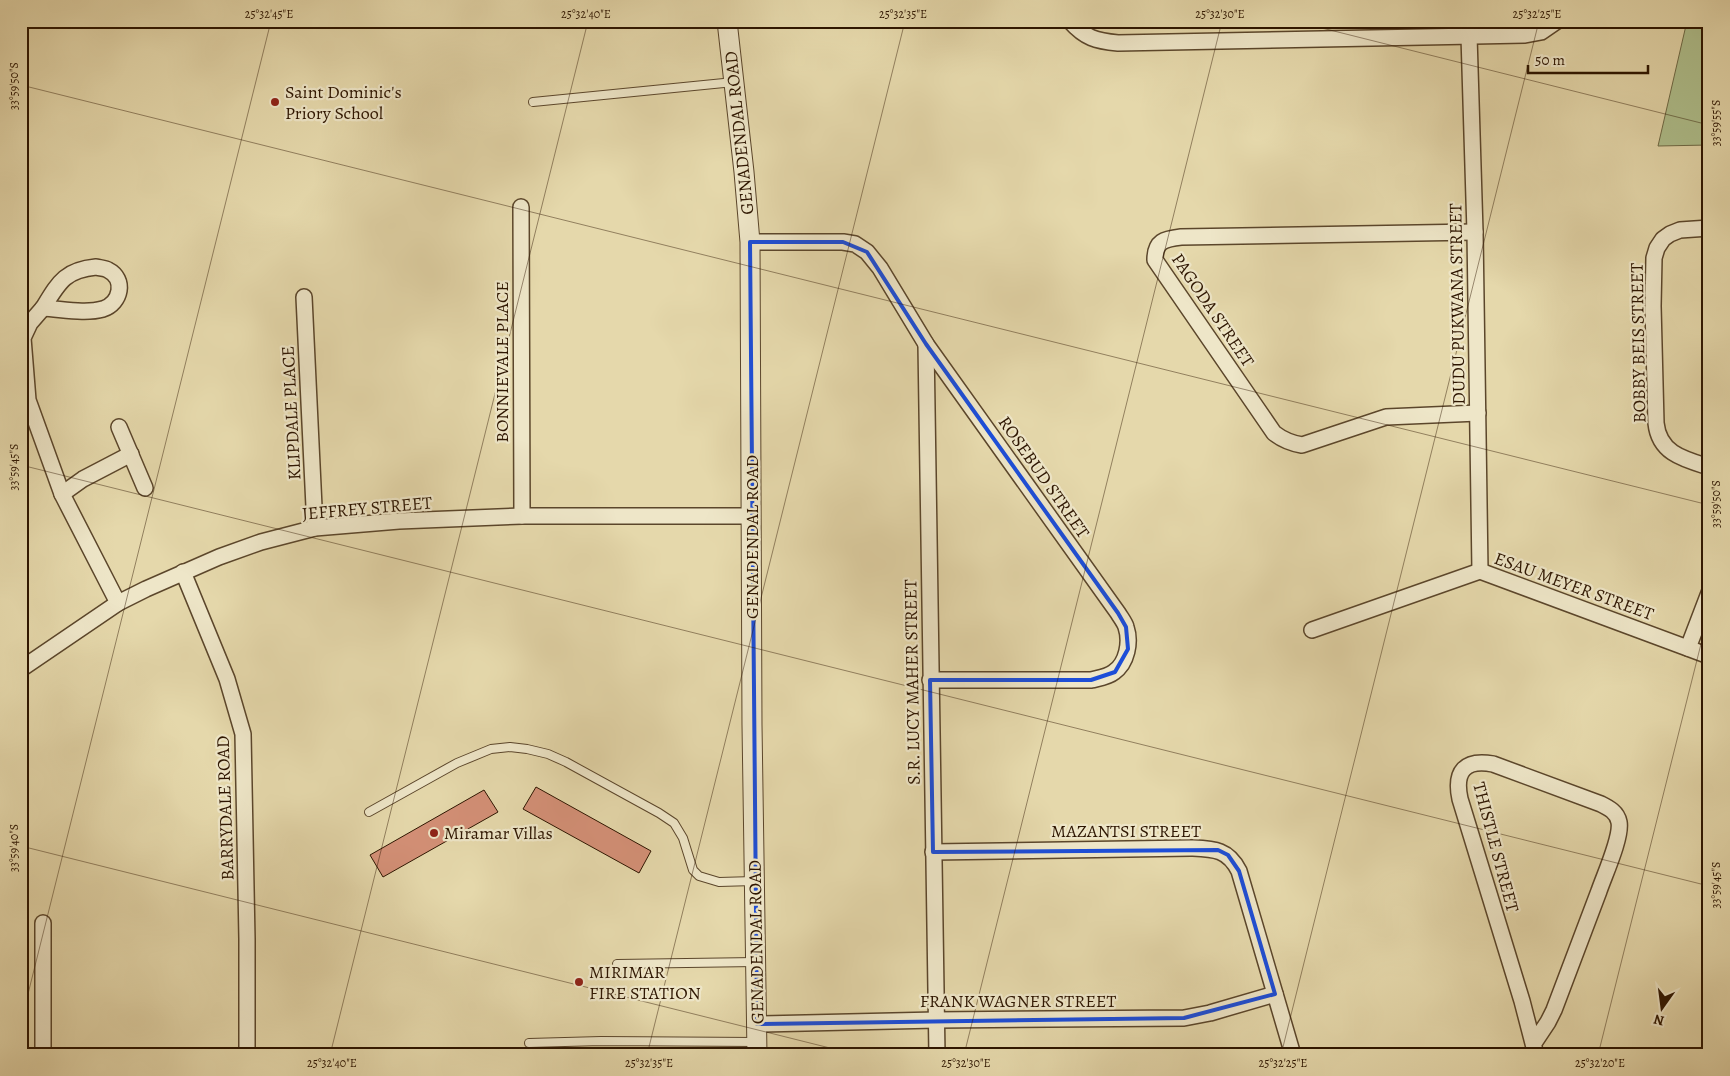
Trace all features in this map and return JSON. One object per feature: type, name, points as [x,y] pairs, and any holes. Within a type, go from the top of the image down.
[{"type":"street","name":"GENADENDAL ROAD","points":[[727,21],[750,242],[754,882],[757,1040]]},
{"type":"street","points":[[1070,21],[1080,32],[1097,41],[1118,43],[1525,36],[1540,32],[1557,21]]},
{"type":"street","name":"DUDU PUKWANA STREET","points":[[1469,36],[1475,232],[1480,571]]},
{"type":"street","name":"BONNIEVALE PLACE","points":[[521,206],[522,516]]},
{"type":"street","name":"BOBBY BEIS STREET","points":[[1709,228],[1680,230],[1670,234],[1657,248],[1654,258],[1653,306],[1656,423],[1659,438],[1671,452],[1709,466]]},
{"type":"street","name":"PAGODA STREET","points":[[1475,232],[1167,239],[1159,244],[1155,252],[1155,260],[1274,433],[1282,440],[1302,445],[1386,417],[1478,412]]},
{"type":"street","name":"ROSEBUD STREET","points":[[750,242],[843,242],[855,244],[867,252],[880,268],[926,344],[1118,613],[1126,627],[1128,649],[1124,662],[1115,672],[1092,680],[930,680]]},
{"type":"street","points":[[44,308],[104,309],[113,304],[118,296],[119,285],[116,276],[107,269],[96,267],[83,268],[72,272],[60,282],[44,308],[30,323],[24,338],[26,394],[29,405],[62,494],[118,603]]},
{"type":"street","name":"KLIPDALE PLACE","points":[[304,297],[315,528]]},
{"type":"street","name":"S.R. LUCY MAHER STREET","points":[[926,344],[936,1020]]},
{"type":"street","points":[[119,427],[145,488]]},
{"type":"street","points":[[62,494],[82,479],[131,454]]},
{"type":"street","name":"JEFFREY STREET","points":[[21,670],[118,603],[183,572],[262,542],[315,528],[399,521],[522,516],[751,516]]},
{"type":"street","name":"ESAU MEYER STREET","points":[[1312,630],[1480,571],[1709,656]]},
{"type":"street","name":"BARRYDALE ROAD","points":[[183,572],[227,679],[243,734],[247,929],[247,1055]]},
{"type":"street","points":[[1688,648],[1709,593]]},
{"type":"street","name":"THISTLE STREET","points":[[1480,762],[1493,764],[1601,804],[1616,814],[1619,821],[1619,834],[1610,860],[1554,1010],[1535,1049],[1457,786],[1459,777],[1470,764],[1480,762]]},
{"type":"street","name":"MAZANTSI STREET","points":[[933,852],[1191,848],[1218,850],[1228,855],[1239,871],[1293,1055]]},
{"type":"street","points":[[43,923],[44,1055]]},
{"type":"street","name":"FRANK WAGNER STREET","points":[[757,1040],[936,1020],[1184,1018],[1210,1013],[1275,994]]},
{"type":"street","points":[[936,1020],[936,1055]]},
{"type":"lane","points":[[533,102],[734,82]]},
{"type":"lane","points":[[369,812],[457,763],[491,749],[510,747],[527,749],[548,754],[566,762],[674,823],[683,838],[693,870],[699,876],[719,882],[754,882]]},
{"type":"lane","points":[[617,964],[756,962]]},
{"type":"lane","points":[[529,1042],[757,1040]]},
{"type":"highlighted area","points":[[750,242],[843,242],[867,252],[926,344],[1118,613],[1126,627],[1128,649],[1115,672],[1091,680],[930,680],[933,852],[1218,850],[1228,855],[1239,871],[1275,994],[1184,1018],[757,1024]]},
{"type":"green space","points":[[1687,21],[1709,21],[1709,145],[1658,146]]},
{"type":"building","name":"Miramar Villas","points":[[536,787],[651,851],[639,873],[523,809]]},
{"type":"building","name":"Miramar Villas","points":[[484,790],[498,812],[383,877],[370,855]]},
{"type":"place","name":"Saint Dominic's Priory School","points":[[275,102]]},
{"type":"place","name":"Miramar Villas","points":[[434,833]]},
{"type":"place","name":"MIRIMAR FIRE STATION","points":[[579,982]]}]
